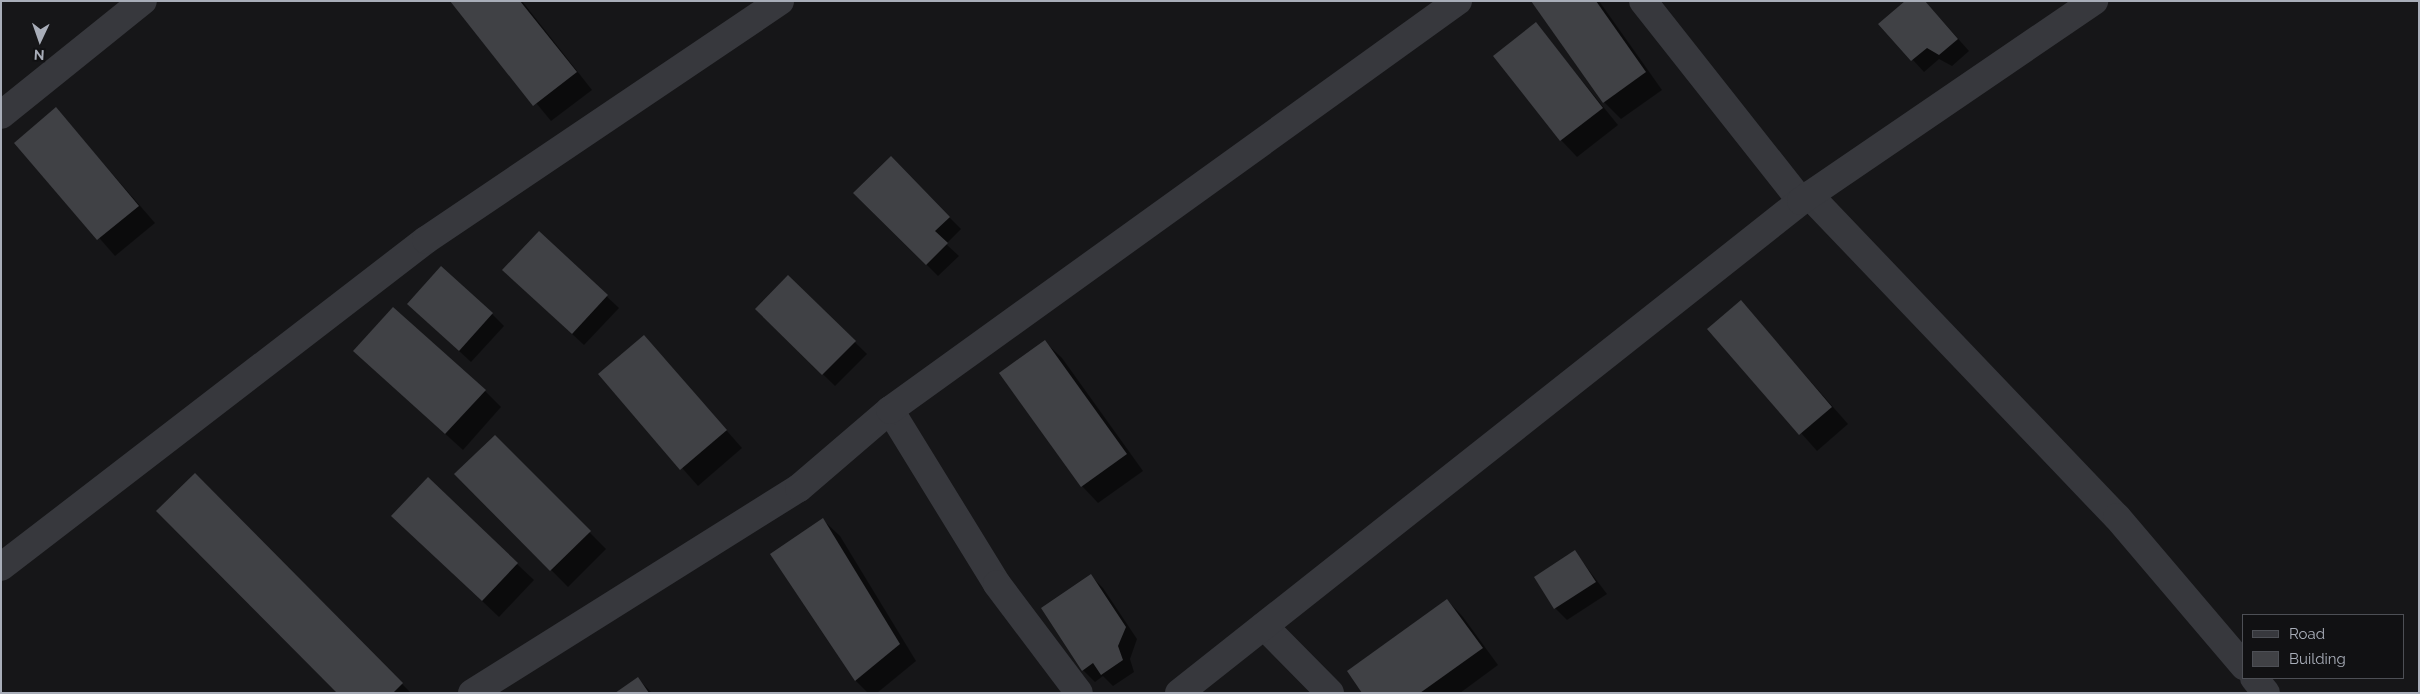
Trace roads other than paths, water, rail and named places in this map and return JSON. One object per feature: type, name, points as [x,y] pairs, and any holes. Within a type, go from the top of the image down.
[{"type":"street","points":[[1,115],[144,1]]},
{"type":"street","points":[[1,567],[426,240],[780,1]]},
{"type":"street","points":[[472,693],[799,488],[890,410],[1458,1]]},
{"type":"street","points":[[1643,1],[1805,198],[2117,517],[2242,664]]},
{"type":"street","points":[[1179,693],[1805,198],[2094,1]]},
{"type":"street","points":[[890,410],[997,584],[1079,693]]},
{"type":"street","points":[[1264,626],[1330,693]]},
{"type":"street","points":[[2255,679],[2266,693]]}]
